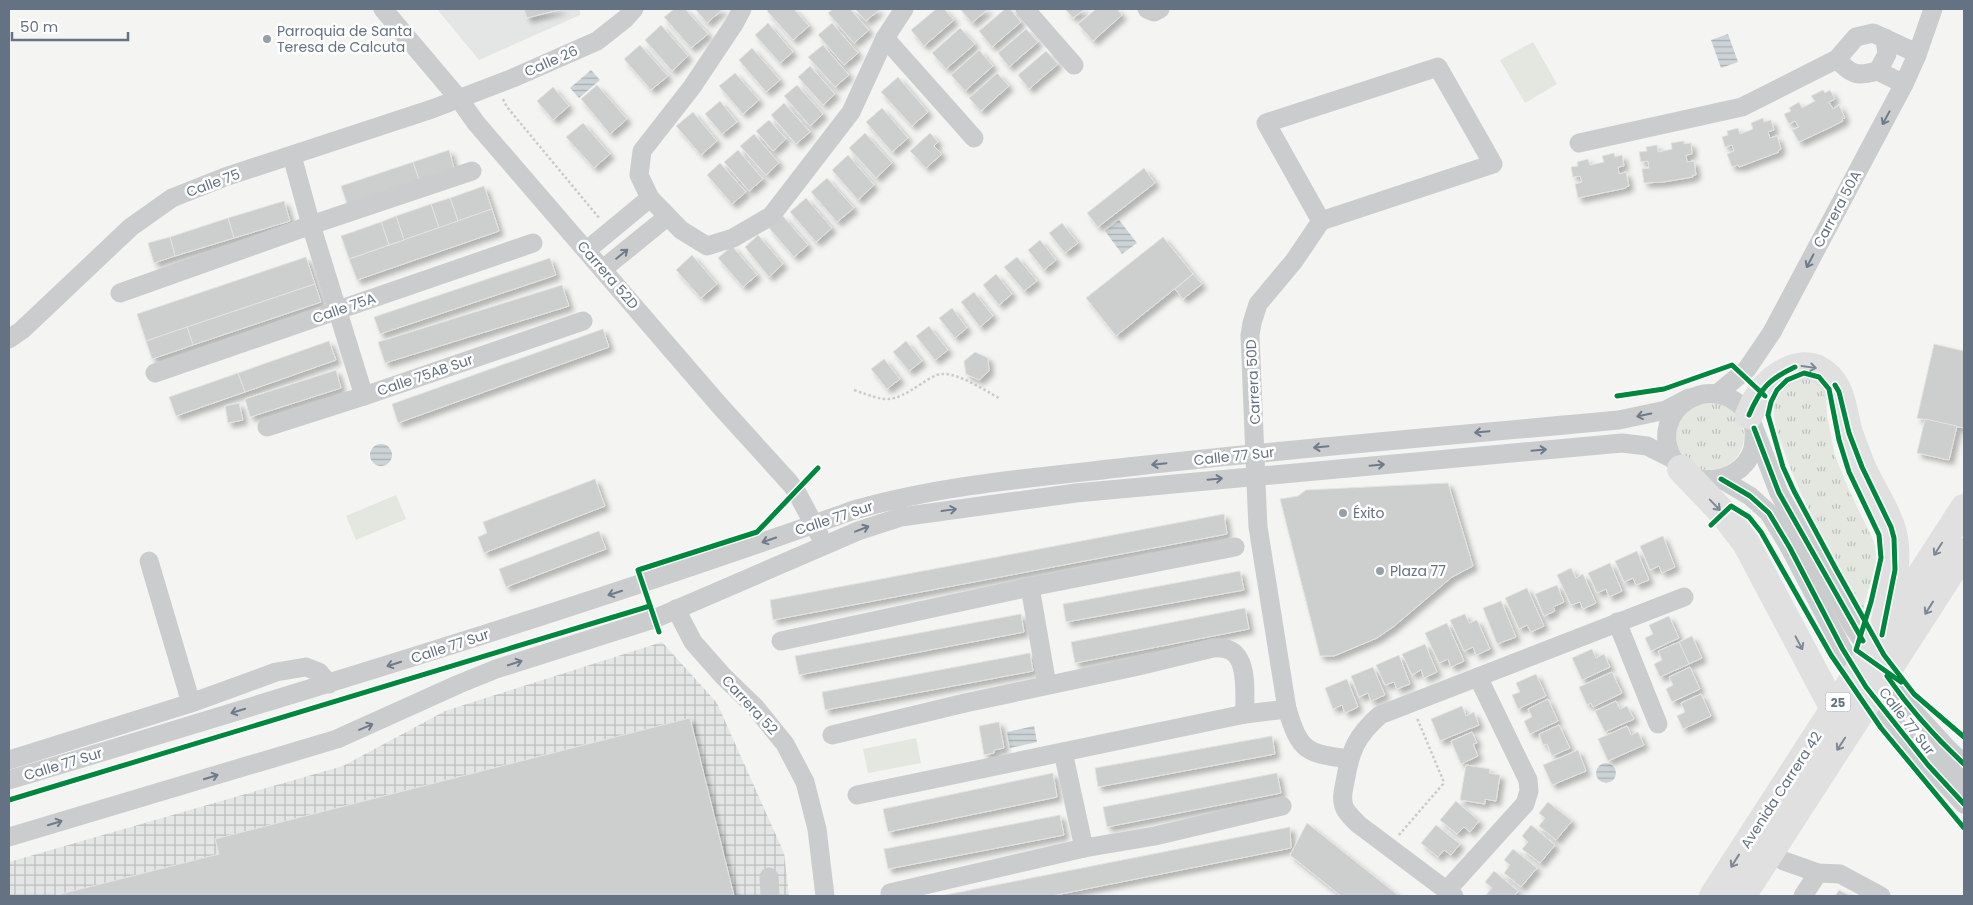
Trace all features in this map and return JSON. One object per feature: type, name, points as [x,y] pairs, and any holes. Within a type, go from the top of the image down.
[{"type":"highway","points":[[1751,422],[1760,392],[1766,384],[1780,373],[1797,366],[1813,366],[1830,376],[1839,392],[1849,434],[1862,467],[1891,527],[1894,538],[1895,570],[1882,635]]},
{"type":"highway","points":[[1677,464],[1723,513],[1746,543],[1834,710]]},
{"type":"highway","name":"Avenida Carrera 42","points":[[1713,896],[1964,508]]},
{"type":"highway","name":"Avenida Carrera 42","points":[[1742,896],[1964,552]]},
{"type":"street","name":"Carrera 52D","points":[[383,9],[459,99],[476,123],[714,399],[796,491],[825,545]]},
{"type":"street","name":"Calle 26","points":[[459,99],[597,41],[625,20],[634,9]]},
{"type":"street","points":[[742,9],[692,87],[642,151],[640,175],[650,198],[681,230],[707,246],[733,238],[771,216],[851,112],[885,38],[904,9]]},
{"type":"street","points":[[1025,9],[1074,66]]},
{"type":"street","points":[[1147,9],[1154,12],[1160,9]]},
{"type":"street","name":"Carrera 50A","points":[[1718,393],[1747,368],[1772,332],[1904,84],[1918,55],[1933,9]]},
{"type":"street","points":[[1578,143],[1742,107],[1838,59],[1856,37],[1872,33],[1918,55]]},
{"type":"street","points":[[885,38],[974,138]]},
{"type":"street","points":[[1878,71],[1887,54],[1885,38]]},
{"type":"street","points":[[1838,59],[1848,72],[1861,76],[1878,71],[1904,84]]},
{"type":"street","points":[[1438,67],[1494,164],[1321,221],[1266,123],[1438,67]]},
{"type":"street","points":[[432,109],[441,79]]},
{"type":"street","points":[[476,123],[490,87]]},
{"type":"street","name":"Calle 75","points":[[9,339],[22,330],[131,227],[151,211],[172,198],[225,177],[459,99]]},
{"type":"street","points":[[292,156],[364,396]]},
{"type":"street","points":[[120,293],[311,224],[472,171]]},
{"type":"street","points":[[587,250],[650,198]]},
{"type":"street","points":[[603,269],[667,217]]},
{"type":"street","name":"Carrera 50D","points":[[1321,221],[1294,261],[1258,304],[1252,323],[1250,335],[1258,527],[1287,708],[1295,735],[1304,747],[1318,755],[1348,759]]},
{"type":"street","name":"Calle 75A","points":[[155,373],[533,243]]},
{"type":"street","name":"Calle 75AB Sur","points":[[267,427],[583,321]]},
{"type":"street","points":[[1703,393],[1718,393],[1730,397],[1741,405],[1751,422],[1754,441],[1751,454],[1744,465],[1733,474],[1721,479],[1707,480],[1693,477],[1677,464],[1668,446],[1667,432],[1671,419],[1678,407],[1689,398],[1703,393]]},
{"type":"street","name":"Calle 77 Sur","points":[[9,780],[330,684],[642,584],[854,510],[896,498],[1014,480],[1256,454],[1619,420],[1666,410],[1689,398]]},
{"type":"street","name":"Calle 77 Sur","points":[[1751,422],[1779,493],[1853,626],[1904,700],[1964,764]]},
{"type":"street","name":"Calle 77 Sur","points":[[9,838],[338,739],[496,669],[654,619],[825,545],[882,522],[901,517],[1076,493],[1622,443],[1647,446],[1677,464]]},
{"type":"street","name":"Calle 77 Sur","points":[[1721,479],[1750,496],[1769,513],[1842,648],[1866,687],[1928,765],[1964,804]]},
{"type":"street","points":[[781,641],[1030,587],[1235,547]]},
{"type":"street","points":[[149,561],[191,703]]},
{"type":"street","points":[[1030,587],[1047,685]]},
{"type":"street","points":[[1478,677],[1528,780],[1529,791],[1525,804],[1450,893],[1388,848],[1358,824],[1346,810],[1342,796],[1348,759],[1368,725],[1380,715],[1410,702],[1684,597]]},
{"type":"street","name":"Carrera 52","points":[[676,609],[693,642],[723,676],[756,707],[785,744],[805,782],[818,830],[825,896]]},
{"type":"street","points":[[1617,622],[1658,724]]},
{"type":"street","points":[[832,735],[965,703],[1223,647],[1232,650],[1239,656],[1242,666],[1245,714]]},
{"type":"street","points":[[9,760],[191,703],[276,672],[306,667],[319,672],[330,684]]},
{"type":"street","name":"Calle 77 Sur","points":[[1877,688],[1920,739],[1964,782]]},
{"type":"street","points":[[857,795],[1245,714],[1287,708]]},
{"type":"street","points":[[1063,752],[1084,848]]},
{"type":"street","points":[[890,893],[1084,848],[1155,836],[1282,806]]},
{"type":"street","points":[[1770,852],[1784,861],[1818,873],[1840,874],[1881,896]]},
{"type":"street","points":[[1803,896],[1818,873]]},
{"type":"street","points":[[769,877],[770,896]]},
{"type":"path","points":[[490,87],[610,231]]},
{"type":"path","points":[[854,390],[881,400],[889,400],[900,397],[927,380],[942,374],[962,378],[999,398]]},
{"type":"path","points":[[1388,848],[1443,784],[1410,702]]},
{"type":"path","points":[[1944,719],[1964,737]]},
{"type":"shaded area","points":[[437,9],[580,9],[580,15],[479,60]]},
{"type":"shaded area","points":[[1728,34],[1738,62],[1721,68],[1711,40]]},
{"type":"shaded area","points":[[591,70],[600,80],[579,98],[570,88]]},
{"type":"shaded area","points":[[1119,220],[1137,243],[1122,254],[1105,231]]},
{"type":"shaded area","points":[[381,444],[389,447],[392,455],[389,463],[381,466],[373,463],[370,455],[373,447]]},
{"type":"shaded area","points":[[662,642],[717,703],[784,853],[789,896],[9,896],[9,862],[343,766],[445,711]]},
{"type":"shaded area","points":[[1034,726],[1037,742],[1010,748],[1007,732]]},
{"type":"shaded area","points":[[1606,763],[1613,766],[1616,773],[1613,780],[1606,783],[1599,780],[1596,773],[1599,766]]},
{"type":"green space","points":[[1533,42],[1557,84],[1525,103],[1500,60]]},
{"type":"green space","points":[[1808,377],[1820,385],[1826,399],[1827,416],[1835,456],[1874,542],[1877,560],[1863,609],[1808,508],[1790,467],[1776,426],[1774,408],[1777,396],[1785,387]]},
{"type":"green space","points":[[1710,402],[1723,405],[1734,412],[1741,423],[1744,436],[1741,449],[1734,460],[1723,467],[1710,470],[1697,467],[1686,460],[1679,449],[1676,436],[1679,423],[1686,412],[1697,405]]},
{"type":"green space","points":[[396,495],[406,519],[356,540],[346,516]]},
{"type":"green space","points":[[916,738],[921,763],[868,773],[863,749]]},
{"type":"building","points":[[524,9],[562,9],[527,18]]},
{"type":"building","points":[[674,9],[685,9],[708,34],[691,48],[664,17]]},
{"type":"building","points":[[695,9],[723,9],[707,23]]},
{"type":"building","points":[[769,9],[794,9],[809,26],[793,40],[767,11]]},
{"type":"building","points":[[833,9],[850,9],[869,30],[854,43],[828,13]]},
{"type":"building","points":[[855,9],[878,9],[879,10],[866,21]]},
{"type":"building","points":[[936,9],[944,9],[954,20],[924,46],[911,30]]},
{"type":"building","points":[[962,9],[988,9],[972,23]]},
{"type":"building","points":[[1005,9],[1010,9],[1021,22],[992,47],[979,31]]},
{"type":"building","points":[[1065,9],[1085,9],[1073,18]]},
{"type":"building","points":[[1096,9],[1117,9],[1122,15],[1093,41],[1078,24]]},
{"type":"building","points":[[768,23],[793,52],[780,63],[755,35]]},
{"type":"building","points":[[832,23],[858,53],[844,65],[818,35]]},
{"type":"building","points":[[661,25],[688,56],[672,71],[645,40]]},
{"type":"building","points":[[960,28],[975,44],[946,69],[932,53]]},
{"type":"building","points":[[1026,29],[1038,42],[1009,67],[998,53]]},
{"type":"building","points":[[640,45],[668,76],[651,90],[624,59]]},
{"type":"building","points":[[823,45],[849,75],[835,87],[808,57]]},
{"type":"building","points":[[752,48],[780,80],[766,92],[739,60]]},
{"type":"building","points":[[979,50],[993,66],[965,91],[951,75]]},
{"type":"building","points":[[1046,51],[1058,64],[1029,89],[1018,75]]},
{"type":"building","points":[[810,66],[835,94],[823,105],[798,77]]},
{"type":"building","points":[[735,73],[759,100],[743,114],[719,86]]},
{"type":"building","points":[[997,73],[1009,86],[981,111],[969,98]]},
{"type":"building","points":[[898,77],[928,112],[912,126],[881,92]]},
{"type":"building","points":[[597,85],[627,119],[610,134],[581,99]]},
{"type":"building","points":[[797,85],[823,114],[810,126],[784,96]]},
{"type":"building","points":[[553,87],[569,106],[553,120],[537,101]]},
{"type":"building","points":[[1823,90],[1825,93],[1830,90],[1835,99],[1829,102],[1833,109],[1839,105],[1845,118],[1842,119],[1843,121],[1799,142],[1792,130],[1799,127],[1795,121],[1789,124],[1784,114],[1791,111],[1789,108],[1799,102],[1802,108],[1815,101],[1811,96]]},
{"type":"building","points":[[720,101],[737,122],[722,134],[705,114]]},
{"type":"building","points":[[784,103],[810,132],[796,144],[771,115]]},
{"type":"building","points":[[882,108],[908,138],[892,152],[866,122]]},
{"type":"building","points":[[693,112],[717,141],[701,155],[676,126]]},
{"type":"building","points":[[1763,118],[1764,122],[1771,120],[1774,130],[1768,132],[1770,138],[1777,136],[1781,149],[1779,152],[1739,167],[1738,165],[1732,167],[1727,154],[1734,151],[1732,145],[1725,147],[1722,137],[1728,135],[1727,131],[1738,128],[1740,134],[1753,129],[1751,123]]},
{"type":"building","points":[[769,120],[786,139],[773,151],[756,131]]},
{"type":"building","points":[[583,123],[610,154],[594,168],[566,137]]},
{"type":"building","points":[[865,133],[892,163],[876,178],[849,148]]},
{"type":"building","points":[[930,133],[938,142],[934,146],[942,154],[926,168],[910,151]]},
{"type":"building","points":[[754,134],[779,163],[766,175],[740,146]]},
{"type":"building","points":[[1684,141],[1684,144],[1691,143],[1692,154],[1686,155],[1687,162],[1694,161],[1696,175],[1663,182],[1644,183],[1642,169],[1649,168],[1648,161],[1641,162],[1639,152],[1647,151],[1646,147],[1657,145],[1658,152],[1672,149],[1671,143]]},
{"type":"building","points":[[449,150],[454,168],[419,180],[413,162]]},
{"type":"building","points":[[738,150],[763,179],[749,191],[724,162]]},
{"type":"building","points":[[1614,153],[1615,157],[1622,155],[1624,166],[1618,167],[1619,174],[1626,172],[1629,186],[1578,198],[1575,184],[1582,182],[1580,176],[1573,177],[1571,167],[1578,166],[1577,162],[1588,159],[1590,165],[1604,162],[1602,156]]},
{"type":"building","points":[[848,155],[874,185],[858,200],[832,170]]},
{"type":"building","points":[[413,162],[419,180],[347,204],[341,186]]},
{"type":"building","points":[[720,163],[746,192],[732,204],[707,175]]},
{"type":"building","points":[[1144,168],[1155,183],[1098,227],[1087,213]]},
{"type":"building","points":[[827,178],[854,208],[837,222],[811,192]]},
{"type":"building","points":[[484,186],[492,209],[458,221],[450,198]]},
{"type":"building","points":[[450,198],[458,221],[439,228],[431,204]]},
{"type":"building","points":[[806,198],[832,228],[816,242],[790,212]]},
{"type":"building","points":[[284,201],[290,221],[234,238],[228,218]]},
{"type":"building","points":[[431,204],[439,228],[404,240],[396,216]]},
{"type":"building","points":[[492,209],[499,231],[357,280],[349,259]]},
{"type":"building","points":[[396,216],[404,240],[389,245],[381,222]]},
{"type":"building","points":[[783,216],[808,245],[794,257],[769,228]]},
{"type":"building","points":[[228,218],[234,238],[175,256],[170,237]]},
{"type":"building","points":[[381,222],[389,245],[349,259],[341,236]]},
{"type":"building","points":[[1062,223],[1078,243],[1065,253],[1049,233]]},
{"type":"building","points":[[758,235],[783,264],[769,277],[745,247]]},
{"type":"building","points":[[170,237],[175,256],[154,263],[148,243]]},
{"type":"building","points":[[1163,237],[1193,274],[1116,336],[1086,298]]},
{"type":"building","points":[[1040,240],[1056,260],[1044,270],[1028,250]]},
{"type":"building","points":[[732,246],[757,275],[743,287],[718,258]]},
{"type":"building","points":[[692,255],[717,284],[701,298],[676,270]]},
{"type":"building","points":[[306,257],[315,284],[146,341],[137,314]]},
{"type":"building","points":[[1017,257],[1037,281],[1024,291],[1004,267]]},
{"type":"building","points":[[550,258],[556,275],[380,334],[374,317]]},
{"type":"building","points":[[996,274],[1012,294],[999,305],[983,285]]},
{"type":"building","points":[[1193,274],[1202,284],[1183,299],[1175,289]]},
{"type":"building","points":[[315,284],[321,302],[193,345],[187,327]]},
{"type":"building","points":[[562,285],[569,306],[385,363],[378,342]]},
{"type":"building","points":[[974,292],[993,316],[980,327],[961,302]]},
{"type":"building","points":[[952,308],[967,328],[955,338],[939,318]]},
{"type":"building","points":[[929,326],[948,350],[935,360],[916,336]]},
{"type":"building","points":[[187,327],[193,345],[152,359],[146,341]]},
{"type":"building","points":[[603,329],[609,347],[398,423],[392,404]]},
{"type":"building","points":[[329,341],[336,360],[245,392],[238,373]]},
{"type":"building","points":[[906,341],[922,361],[909,371],[893,352]]},
{"type":"building","points":[[1934,344],[1964,351],[1964,428],[1917,418]]},
{"type":"building","points":[[975,352],[988,358],[989,371],[979,380],[966,374],[964,361]]},
{"type":"building","points":[[884,359],[900,379],[887,389],[871,369]]},
{"type":"building","points":[[336,370],[341,388],[250,417],[245,399]]},
{"type":"building","points":[[238,373],[245,392],[176,416],[169,397]]},
{"type":"building","points":[[239,403],[243,420],[228,423],[225,406]]},
{"type":"building","points":[[1925,419],[1957,426],[1949,460],[1917,453]]},
{"type":"building","points":[[595,479],[605,506],[484,553],[478,537],[487,533],[483,522]]},
{"type":"building","name":"Plaza 77","points":[[1448,483],[1473,566],[1452,577],[1393,627],[1377,638],[1334,656],[1320,656],[1280,499],[1298,496],[1306,490]]},
{"type":"building","points":[[1224,514],[1227,534],[773,620],[770,600]]},
{"type":"building","points":[[599,531],[606,549],[506,587],[499,569]]},
{"type":"building","points":[[1663,536],[1675,567],[1662,573],[1659,566],[1650,570],[1640,546]]},
{"type":"building","points":[[1637,551],[1649,580],[1636,585],[1633,578],[1624,582],[1615,561]]},
{"type":"building","points":[[1610,563],[1622,591],[1609,597],[1606,589],[1597,593],[1588,573]]},
{"type":"building","points":[[1571,568],[1576,578],[1583,574],[1596,603],[1583,609],[1580,602],[1571,605],[1557,575]]},
{"type":"building","points":[[1240,571],[1244,590],[1066,622],[1063,604]]},
{"type":"building","points":[[1557,585],[1564,602],[1553,607],[1555,611],[1544,616],[1535,594]]},
{"type":"building","points":[[1527,588],[1544,626],[1531,632],[1527,625],[1519,629],[1505,598]]},
{"type":"building","points":[[1501,601],[1516,637],[1497,644],[1483,608]]},
{"type":"building","points":[[1245,608],[1249,629],[1075,663],[1071,642]]},
{"type":"building","points":[[1021,614],[1024,632],[799,675],[795,656]]},
{"type":"building","points":[[1465,614],[1469,623],[1477,620],[1490,649],[1476,655],[1473,647],[1464,651],[1450,620]]},
{"type":"building","points":[[1669,616],[1679,638],[1651,651],[1645,638],[1653,634],[1649,625]]},
{"type":"building","points":[[1447,623],[1464,661],[1451,667],[1448,659],[1439,663],[1425,633]]},
{"type":"building","points":[[1692,636],[1702,658],[1689,664],[1679,642]]},
{"type":"building","points":[[1679,642],[1689,664],[1660,677],[1654,664],[1662,660],[1658,651]]},
{"type":"building","points":[[1425,644],[1437,672],[1424,678],[1421,670],[1412,675],[1402,654]]},
{"type":"building","points":[[1592,649],[1596,658],[1604,654],[1610,667],[1582,680],[1572,658]]},
{"type":"building","points":[[1030,653],[1033,671],[825,710],[822,692]]},
{"type":"building","points":[[1399,655],[1410,684],[1397,689],[1394,682],[1385,685],[1376,665]]},
{"type":"building","points":[[1373,667],[1385,695],[1371,701],[1368,693],[1359,697],[1351,676]]},
{"type":"building","points":[[1690,667],[1700,689],[1672,702],[1666,689],[1673,685],[1669,677]]},
{"type":"building","points":[[1612,672],[1622,693],[1593,707],[1591,703],[1587,705],[1579,687]]},
{"type":"building","points":[[1536,674],[1546,696],[1518,709],[1512,695],[1520,692],[1516,683]]},
{"type":"building","points":[[1347,679],[1358,707],[1345,713],[1342,705],[1333,709],[1325,688]]},
{"type":"building","points":[[1701,694],[1711,716],[1683,729],[1677,716],[1685,712],[1681,703]]},
{"type":"building","points":[[1548,699],[1558,721],[1530,734],[1524,721],[1532,717],[1528,709]]},
{"type":"building","points":[[1616,701],[1620,709],[1627,706],[1634,719],[1605,732],[1595,711]]},
{"type":"building","points":[[1462,706],[1466,716],[1474,712],[1479,725],[1440,741],[1431,719]]},
{"type":"building","points":[[690,718],[734,896],[53,896],[219,854],[215,839]]},
{"type":"building","points":[[999,722],[1004,748],[984,755],[979,726]]},
{"type":"building","points":[[1559,725],[1570,748],[1552,756],[1547,744],[1543,745],[1539,734]]},
{"type":"building","points":[[1627,726],[1631,735],[1638,732],[1644,745],[1608,761],[1598,739]]},
{"type":"building","points":[[1472,732],[1477,743],[1473,744],[1478,756],[1461,764],[1451,741]]},
{"type":"building","points":[[1272,736],[1275,754],[1098,787],[1095,768]]},
{"type":"building","points":[[1578,750],[1586,771],[1552,785],[1543,765]]},
{"type":"building","points":[[1466,765],[1490,769],[1489,773],[1500,775],[1496,801],[1485,799],[1485,804],[1460,800]]},
{"type":"building","points":[[1053,773],[1057,797],[888,832],[883,809]]},
{"type":"building","points":[[1277,773],[1281,793],[1107,827],[1103,807]]},
{"type":"building","points":[[1456,801],[1479,821],[1470,832],[1464,827],[1457,834],[1440,820]]},
{"type":"building","points":[[1548,802],[1572,821],[1556,840],[1539,826],[1545,818],[1539,813]]},
{"type":"building","points":[[1060,815],[1064,835],[888,869],[884,849]]},
{"type":"building","points":[[1307,823],[1399,896],[1341,896],[1290,855]]},
{"type":"building","points":[[1436,825],[1460,844],[1451,855],[1444,850],[1438,857],[1421,843]]},
{"type":"building","points":[[1531,825],[1555,845],[1540,863],[1522,849],[1528,842],[1522,836]]},
{"type":"building","points":[[1290,827],[1291,848],[1051,896],[940,896]]},
{"type":"building","points":[[1513,849],[1537,868],[1521,887],[1504,873],[1510,865],[1504,860]]},
{"type":"building","points":[[1494,871],[1518,891],[1514,896],[1486,895],[1492,888],[1485,882]]},
{"type":"building","points":[[1839,890],[1850,896],[1835,896]]},
{"type":"cycle path","points":[[1617,396],[1664,389],[1732,365],[1765,396]]},
{"type":"cycle path","points":[[1749,415],[1757,398],[1766,386],[1778,376],[1795,367]]},
{"type":"cycle path","points":[[1901,682],[1856,650],[1871,602],[1881,558],[1879,535],[1849,472],[1839,440],[1829,389],[1819,377],[1804,373],[1787,380],[1777,390],[1771,402],[1768,415],[1783,467],[1794,491],[1837,571],[1884,655],[1914,694],[1964,737]]},
{"type":"cycle path","points":[[1835,385],[1839,392],[1849,433],[1862,467],[1891,527],[1894,538],[1895,570],[1882,635]]},
{"type":"cycle path","points":[[1754,428],[1779,493],[1863,641]]},
{"type":"cycle path","points":[[659,632],[638,570],[757,532],[818,468]]},
{"type":"cycle path","points":[[1721,479],[1750,496],[1769,513],[1790,548],[1842,648],[1866,687],[1928,765],[1964,804]]},
{"type":"cycle path","points":[[1711,525],[1731,506],[1749,517],[1761,532],[1831,655],[1881,728],[1964,828]]},
{"type":"cycle path","points":[[9,800],[650,606]]},
{"type":"cycle path","points":[[1887,676],[1923,722],[1964,764]]},
{"type":"place","name":"Parroquia de Santa Teresa de Calcuta","points":[[267,39]]},
{"type":"place","name":"Éxito","points":[[1343,513]]},
{"type":"place","name":"Plaza 77","points":[[1380,571]]}]
